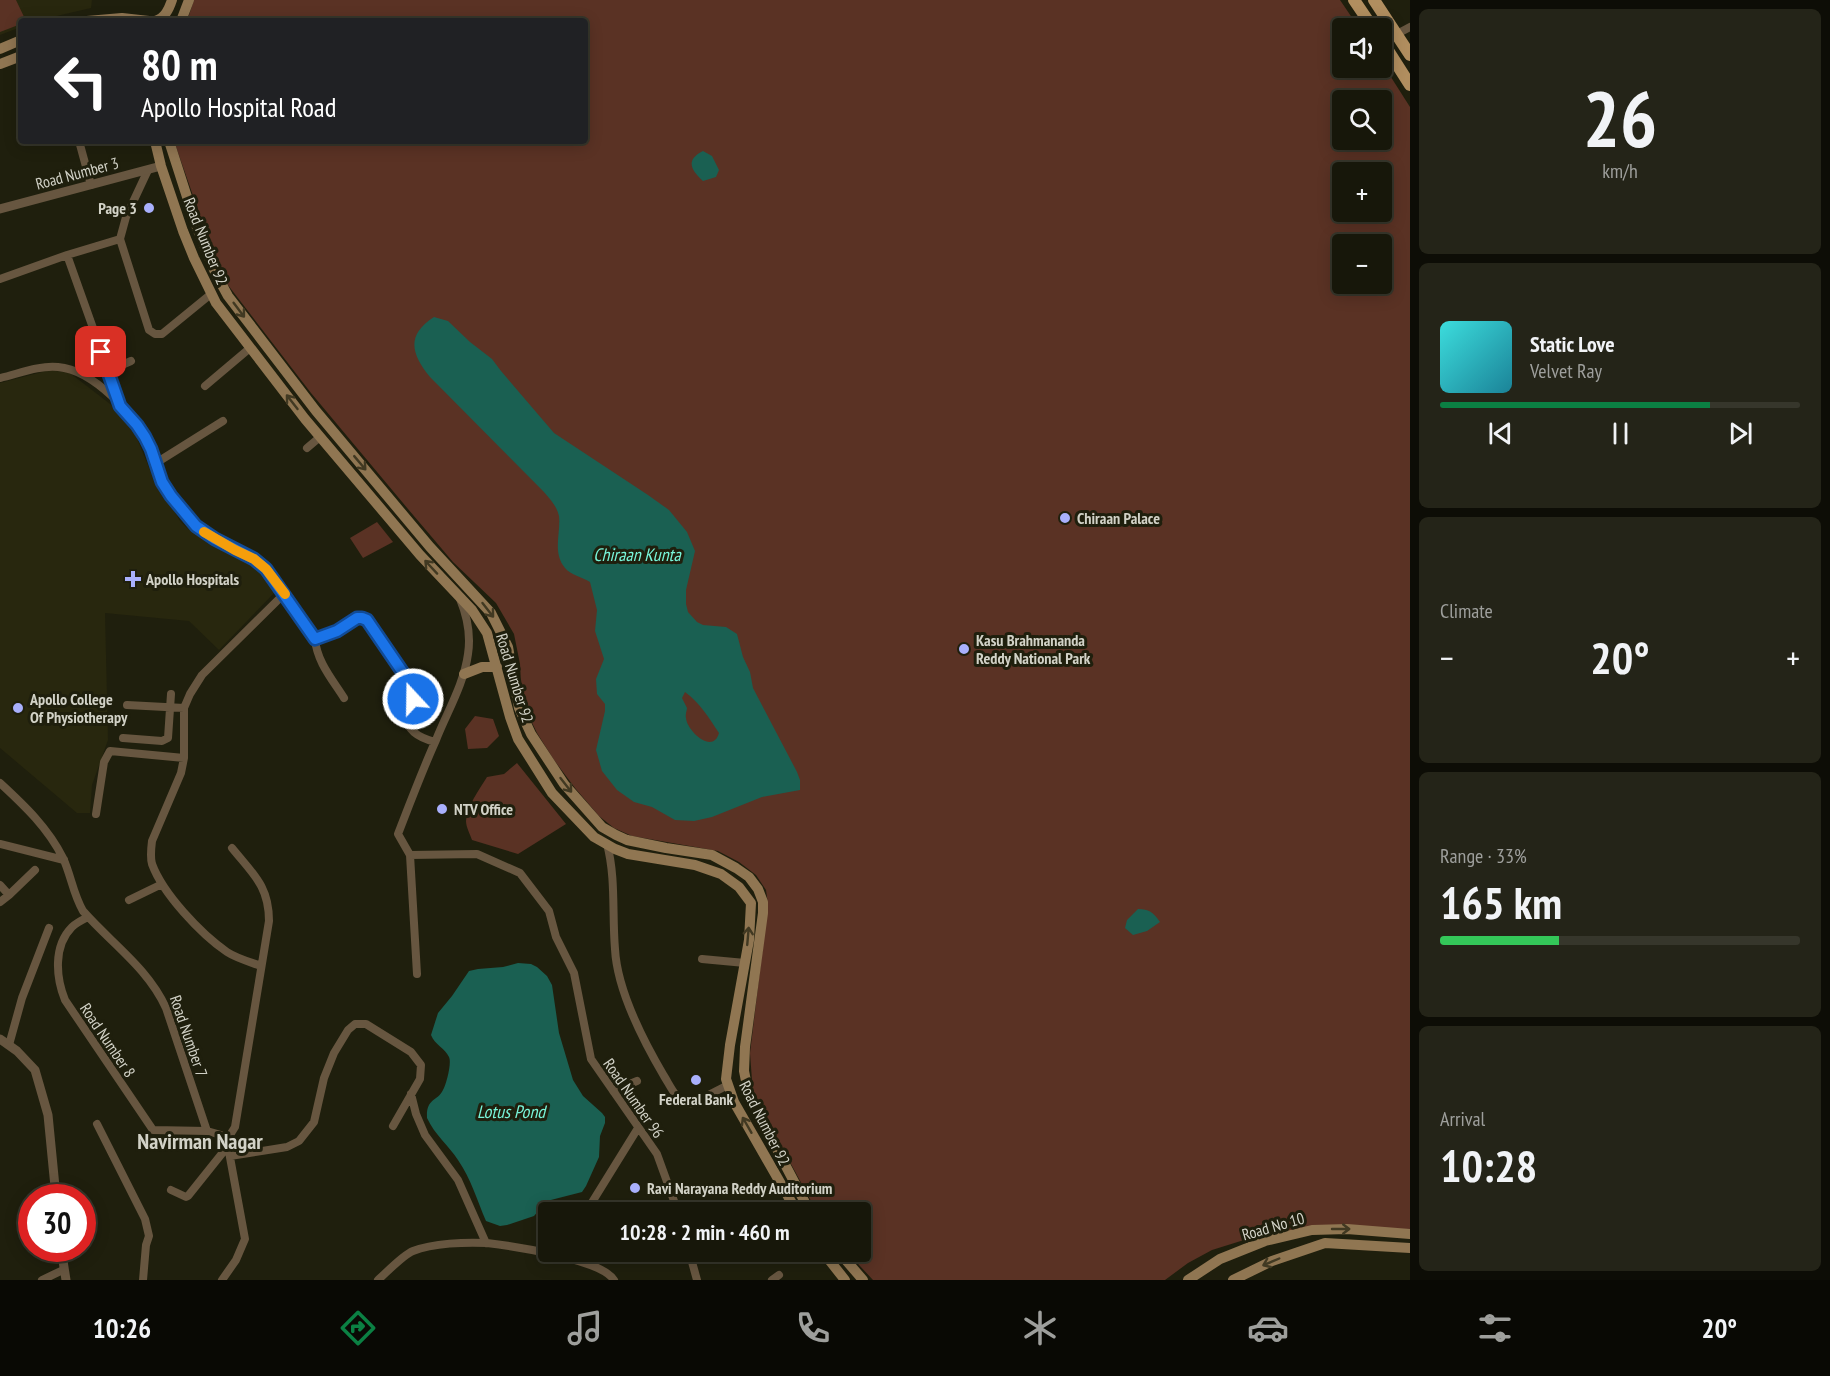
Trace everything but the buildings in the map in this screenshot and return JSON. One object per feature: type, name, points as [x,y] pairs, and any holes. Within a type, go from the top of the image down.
[{"type":"main road","points":[[183,18],[189,0]]},
{"type":"main road","points":[[1354,0],[1366,18]]},
{"type":"main road","points":[[1374,0],[1410,55]]},
{"type":"main road","points":[[162,18],[171,4]]},
{"type":"main road","points":[[0,64],[16,58],[3,47],[18,41]]},
{"type":"main road","points":[[1392,57],[1410,85]]},
{"type":"main road","name":"Road Number 92","points":[[155,144],[194,258],[216,303],[320,437],[420,555],[472,610],[487,633],[518,739],[552,793],[594,837],[628,854],[695,865],[721,874],[739,887],[750,903],[749,940],[727,1071],[728,1085],[734,1102],[791,1202]]},
{"type":"main road","name":"Road Number 92","points":[[170,144],[196,228],[228,296],[318,413],[430,547],[492,613],[508,647],[519,708],[531,734],[564,784],[602,827],[616,836],[712,855],[749,877],[758,889],[763,902],[763,913],[745,1047],[744,1071],[749,1096],[804,1202]]},
{"type":"main road","points":[[308,422],[318,413]]},
{"type":"main road","points":[[464,674],[482,667],[496,667]]},
{"type":"main road","points":[[777,1178],[788,1173]]},
{"type":"main road","name":"Road No 10","points":[[1188,1280],[1220,1259],[1265,1241],[1312,1230],[1347,1229],[1410,1234]]},
{"type":"main road","name":"Road No 10","points":[[1233,1280],[1272,1261],[1325,1243],[1410,1248]]},
{"type":"main road","points":[[831,1262],[845,1280]]},
{"type":"main road","points":[[847,1262],[863,1280]]},
{"type":"street","points":[[1397,34],[1410,27]]},
{"type":"street","points":[[80,144],[91,185]]},
{"type":"street","name":"Road Number 3","points":[[0,209],[161,166]]},
{"type":"street","points":[[148,170],[126,217],[120,239],[149,330],[154,334],[162,334],[211,294]]},
{"type":"street","points":[[0,279],[120,239]]},
{"type":"street","points":[[67,255],[120,406]]},
{"type":"street","points":[[205,386],[250,348]]},
{"type":"street","points":[[108,371],[131,361]]},
{"type":"street","points":[[0,378],[44,367],[56,366],[70,369],[87,377],[120,406],[141,431],[151,449],[162,482],[196,526],[215,539],[254,559],[266,569],[315,639],[316,653],[344,698]]},
{"type":"street","points":[[156,463],[223,421]]},
{"type":"street","points":[[307,448],[320,437]]},
{"type":"street","points":[[261,966],[228,953],[192,922],[162,884],[152,864],[150,853],[152,841],[181,773],[184,758],[184,708],[190,694],[202,675],[284,594]]},
{"type":"street","points":[[417,974],[410,855],[398,834],[464,674],[469,651],[466,615],[460,598]]},
{"type":"street","points":[[315,639],[337,631],[357,618],[367,620],[412,688],[413,699],[407,714],[409,726],[423,739],[435,742]]},
{"type":"street","points":[[131,753],[127,739],[166,740],[169,734],[171,694]]},
{"type":"street","points":[[127,705],[184,708]]},
{"type":"street","points":[[96,814],[104,762],[110,751],[184,758]]},
{"type":"street","name":"Road Number 7","points":[[0,783],[49,833],[64,860],[78,903],[87,917],[140,969],[159,994],[166,1008],[207,1131]]},
{"type":"street","points":[[0,844],[64,860]]},
{"type":"street","points":[[607,844],[612,864],[615,951],[620,976],[654,1058],[678,1098],[685,1104],[691,1104],[728,1085]]},
{"type":"street","points":[[171,1190],[188,1196],[235,1127],[268,921],[267,896],[260,882],[232,848]]},
{"type":"street","name":"Road Number 96","points":[[410,855],[477,854],[520,873],[549,911],[556,937],[574,973],[591,1059],[657,1154],[674,1202]]},
{"type":"street","points":[[612,864],[628,854]]},
{"type":"street","points":[[0,902],[35,870]]},
{"type":"street","points":[[129,900],[162,884]]},
{"type":"street","points":[[0,885],[9,895]]},
{"type":"street","name":"Road Number 8","points":[[87,917],[72,927],[63,939],[57,972],[65,1000],[153,1130],[207,1131]]},
{"type":"street","points":[[9,1045],[21,998],[49,928]]},
{"type":"street","points":[[702,958],[745,963]]},
{"type":"street","points":[[230,1156],[287,1147],[299,1141],[309,1131],[314,1122],[324,1078],[334,1053],[348,1030],[355,1024],[366,1024],[411,1052],[422,1070],[420,1079],[393,1126]]},
{"type":"street","points":[[0,1039],[35,1070],[48,1115],[55,1184]]},
{"type":"street","points":[[613,1091],[637,1081]]},
{"type":"street","points":[[411,1094],[425,1135],[458,1180],[486,1243]]},
{"type":"street","points":[[97,1124],[145,1219],[149,1236],[143,1280]]},
{"type":"street","points":[[592,1202],[638,1128]]},
{"type":"street","points":[[207,1131],[226,1139]]},
{"type":"street","points":[[222,1280],[236,1260],[245,1239],[226,1139]]},
{"type":"street","points":[[378,1280],[412,1251],[444,1244],[486,1243],[538,1250]]},
{"type":"street","points":[[583,1262],[599,1268],[614,1280]]},
{"type":"street","points":[[692,1262],[697,1280]]},
{"type":"street","points":[[42,1280],[64,1275]]},
{"type":"shaded area","points":[[0,0],[92,0],[91,8],[48,18],[18,18],[18,28],[0,35]]},
{"type":"shaded area","points":[[0,0],[16,0],[25,18],[18,18],[18,25],[0,32]]},
{"type":"shaded area","name":"Kasu Brahmananda Reddy National Park","points":[[194,0],[1340,0],[1352,18],[1332,18],[1332,78],[1392,78],[1410,107],[1410,1231],[1319,1226],[1260,1235],[1212,1250],[1188,1263],[1165,1280],[873,1280],[856,1262],[871,1262],[871,1202],[812,1202],[753,1094],[750,1053],[768,904],[766,890],[756,875],[739,862],[718,851],[632,836],[614,828],[599,816],[554,760],[537,733],[522,702],[520,664],[514,634],[496,603],[453,562],[311,393],[221,276],[175,144],[588,144],[588,18],[188,18]]},
{"type":"shaded area","name":"Apollo Hospitals","points":[[50,370],[70,373],[114,407],[136,436],[150,470],[180,521],[187,528],[232,556],[255,566],[275,592],[219,650],[189,621],[105,613],[108,740],[92,785],[90,813],[77,813],[0,748],[0,383]]},
{"type":"shaded area","points":[[377,522],[393,542],[363,558],[350,538]]},
{"type":"shaded area","points":[[475,716],[493,719],[499,736],[487,748],[468,749],[465,729]]},
{"type":"shaded area","points":[[517,763],[566,824],[518,854],[472,840],[466,821],[471,804],[487,777],[504,774]]},
{"type":"water","points":[[703,151],[712,156],[719,170],[716,177],[703,181],[695,173],[692,162],[697,154]]},
{"type":"water","name":"Chiraan Kunta","points":[[434,317],[448,321],[492,359],[554,433],[669,510],[687,532],[695,551],[686,590],[688,612],[703,625],[726,627],[737,634],[753,688],[797,772],[800,790],[762,797],[712,817],[694,821],[675,820],[652,807],[634,802],[617,790],[602,771],[596,750],[605,704],[597,694],[596,679],[604,659],[595,631],[597,610],[590,582],[570,572],[561,562],[558,549],[559,516],[550,499],[424,369],[414,345],[415,338],[425,324]],"holes":[[[685,692],[704,711],[719,733],[711,742],[701,739],[687,723],[687,708],[682,698]]]},
{"type":"water","points":[[1138,909],[1150,912],[1160,922],[1147,931],[1133,935],[1125,928],[1127,920]]},
{"type":"water","name":"Lotus Pond","points":[[518,963],[531,964],[547,976],[552,985],[559,1033],[573,1080],[583,1096],[605,1117],[605,1123],[600,1136],[599,1157],[582,1192],[546,1202],[538,1202],[538,1211],[534,1216],[500,1226],[486,1221],[463,1167],[434,1130],[427,1118],[427,1112],[430,1104],[441,1094],[450,1064],[449,1057],[431,1035],[438,1013],[469,971]]},
{"type":"slow traffic","points":[[204,532],[254,559],[266,569],[285,594]]},
{"type":"place","name":"Page 3","points":[[149,208]]},
{"type":"place","name":"Chiraan Palace","points":[[1065,518]]},
{"type":"place","name":"Apollo Hospitals","points":[[133,579]]},
{"type":"place","name":"Kasu Brahmananda Reddy National Park","points":[[964,649]]},
{"type":"place","name":"Apollo College Of Physiotherapy","points":[[18,708]]},
{"type":"place","name":"NTV Office","points":[[442,809]]},
{"type":"place","name":"Federal Bank","points":[[696,1080]]},
{"type":"place","name":"Ravi Narayana Reddy Auditorium","points":[[635,1188]]},
{"type":"district","name":"Navirman Nagar","points":[[200,1141]]},
{"type":"route","points":[[101,352],[120,406],[145,437],[162,482],[196,526],[215,539],[254,559],[266,569],[315,639],[337,631],[357,618],[367,620],[408,680],[414,692],[413,699]]}]
